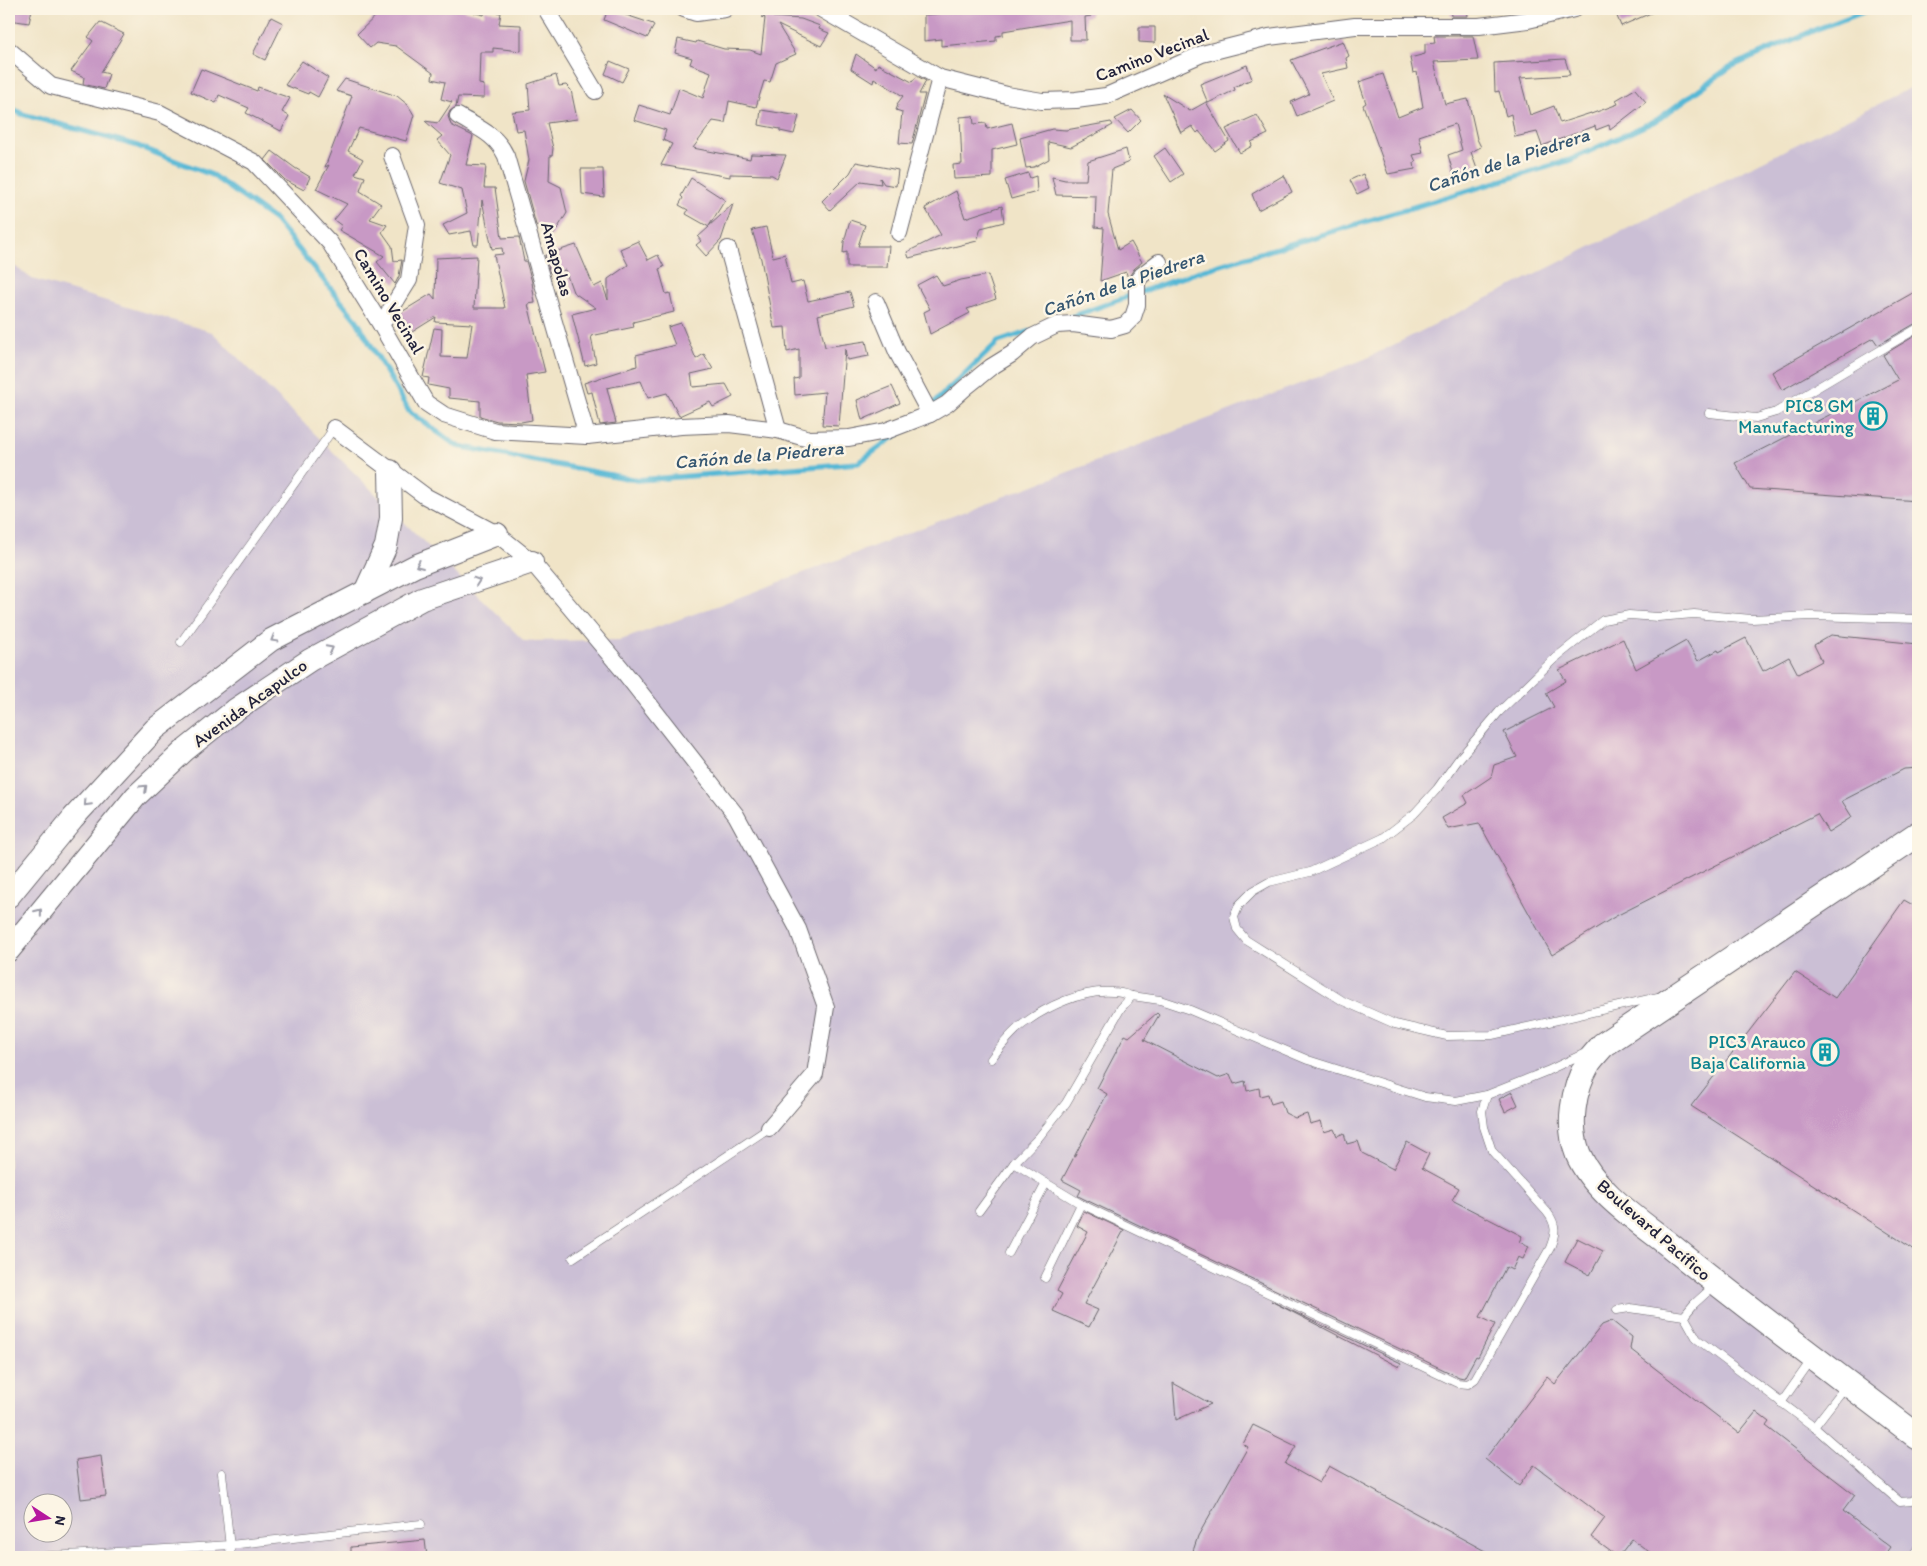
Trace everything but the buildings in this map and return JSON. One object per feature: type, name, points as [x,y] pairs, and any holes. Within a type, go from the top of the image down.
[{"type":"main road","points":[[365,592],[386,546],[391,518],[390,471]]},
{"type":"main road","name":"Avenida Acapulco","points":[[9,896],[73,818],[155,729],[271,640],[415,566],[497,534]]},
{"type":"main road","name":"Avenida Acapulco","points":[[9,950],[136,796],[184,751],[234,710],[310,660],[422,599],[532,562]]},
{"type":"main road","name":"Boulevard Pacífico","points":[[1918,834],[1603,1045],[1589,1062],[1577,1091],[1572,1113],[1573,1136],[1579,1155],[1594,1180],[1613,1200],[1717,1284],[1918,1437]]},
{"type":"street","points":[[546,9],[595,91]]},
{"type":"street","points":[[684,9],[696,13],[725,9]]},
{"type":"street","name":"Camino Vecinal","points":[[821,9],[940,78],[1007,95],[1033,99],[1076,100],[1106,96],[1202,54],[1269,37],[1355,26],[1479,26],[1528,20],[1574,9]]},
{"type":"street","name":"Camino Vecinal","points":[[9,50],[51,86],[160,113],[254,162],[330,242],[426,403],[444,415],[495,431],[587,436],[681,426],[730,424],[778,430],[808,439],[849,438],[886,431],[930,414],[947,404],[972,382],[1012,354],[1032,337],[1057,325],[1072,324],[1111,329],[1125,325],[1133,317],[1137,305],[1138,281],[1142,275],[1159,262]]},
{"type":"street","points":[[899,233],[940,78]]},
{"type":"street","name":"Amapolas","points":[[458,116],[492,135],[501,144],[506,156],[587,436]]},
{"type":"street","points":[[381,325],[409,280],[418,225],[392,156]]},
{"type":"street","points":[[728,249],[778,430]]},
{"type":"street","points":[[876,302],[897,352],[930,414]]},
{"type":"street","points":[[334,428],[424,496],[497,534],[532,562],[621,668],[736,815],[798,929],[826,1007],[815,1074],[769,1128]]},
{"type":"lane","points":[[1709,413],[1756,418],[1776,412],[1918,328]]},
{"type":"lane","points":[[180,642],[334,428]]},
{"type":"lane","points":[[1684,990],[1492,1036],[1447,1036],[1394,1024],[1343,1001],[1246,940],[1237,929],[1234,917],[1239,905],[1253,891],[1269,882],[1310,872],[1383,838],[1414,814],[1436,790],[1458,760],[1499,712],[1554,659],[1603,620],[1629,615],[1694,614],[1752,619],[1810,616],[1918,619]]},
{"type":"lane","points":[[991,1059],[1022,1025],[1052,1007],[1079,996],[1099,992],[1113,992],[1172,1003],[1308,1060],[1425,1097],[1456,1102],[1487,1094],[1547,1071],[1603,1045]]},
{"type":"lane","points":[[980,1211],[1014,1163],[1039,1137],[1066,1103],[1116,1016],[1132,996]]},
{"type":"lane","points":[[1014,1163],[1081,1204],[1457,1383],[1468,1384],[1475,1379],[1550,1248],[1556,1234],[1554,1221],[1492,1151],[1484,1127],[1482,1110],[1487,1094]]},
{"type":"lane","points":[[573,1258],[769,1128]]},
{"type":"lane","points":[[1009,1253],[1046,1183]]},
{"type":"lane","points":[[1045,1278],[1081,1204]]},
{"type":"lane","points":[[1684,1316],[1694,1304],[1717,1284]]},
{"type":"lane","points":[[1617,1310],[1630,1308],[1684,1316]]},
{"type":"lane","points":[[1684,1316],[1696,1339],[1814,1427],[1900,1502],[1912,1502],[1918,1497]]},
{"type":"lane","points":[[1781,1403],[1814,1358]]},
{"type":"lane","points":[[1814,1427],[1848,1383]]},
{"type":"lane","points":[[222,1473],[231,1557]]},
{"type":"lane","points":[[34,1557],[230,1545],[421,1524]]},
{"type":"lane","points":[[170,1548],[171,1557]]},
{"type":"lane","points":[[1912,1557],[1918,1548]]},
{"type":"shaded area","points":[[1918,84],[1918,1557],[9,1557],[9,262],[32,279],[212,332],[524,641],[621,640],[719,605],[1365,359]]},
{"type":"waterway","name":"Cañón de la Piedrera","points":[[1068,318],[1197,272],[1570,160],[1657,120],[1730,67],[1817,29],[1872,9]]},
{"type":"waterway","name":"Cañón de la Piedrera","points":[[9,107],[22,114],[135,145],[212,175],[275,220],[357,321],[409,411],[457,446],[637,480],[858,463],[900,432]]},
{"type":"waterway","name":"Cañón de la Piedrera","points":[[930,407],[998,342],[1031,331]]},
{"type":"place","name":"PIC8 GM Manufacturing","points":[[1873,416]]},
{"type":"place","name":"PIC3 Arauco Baja California","points":[[1825,1052]]}]
